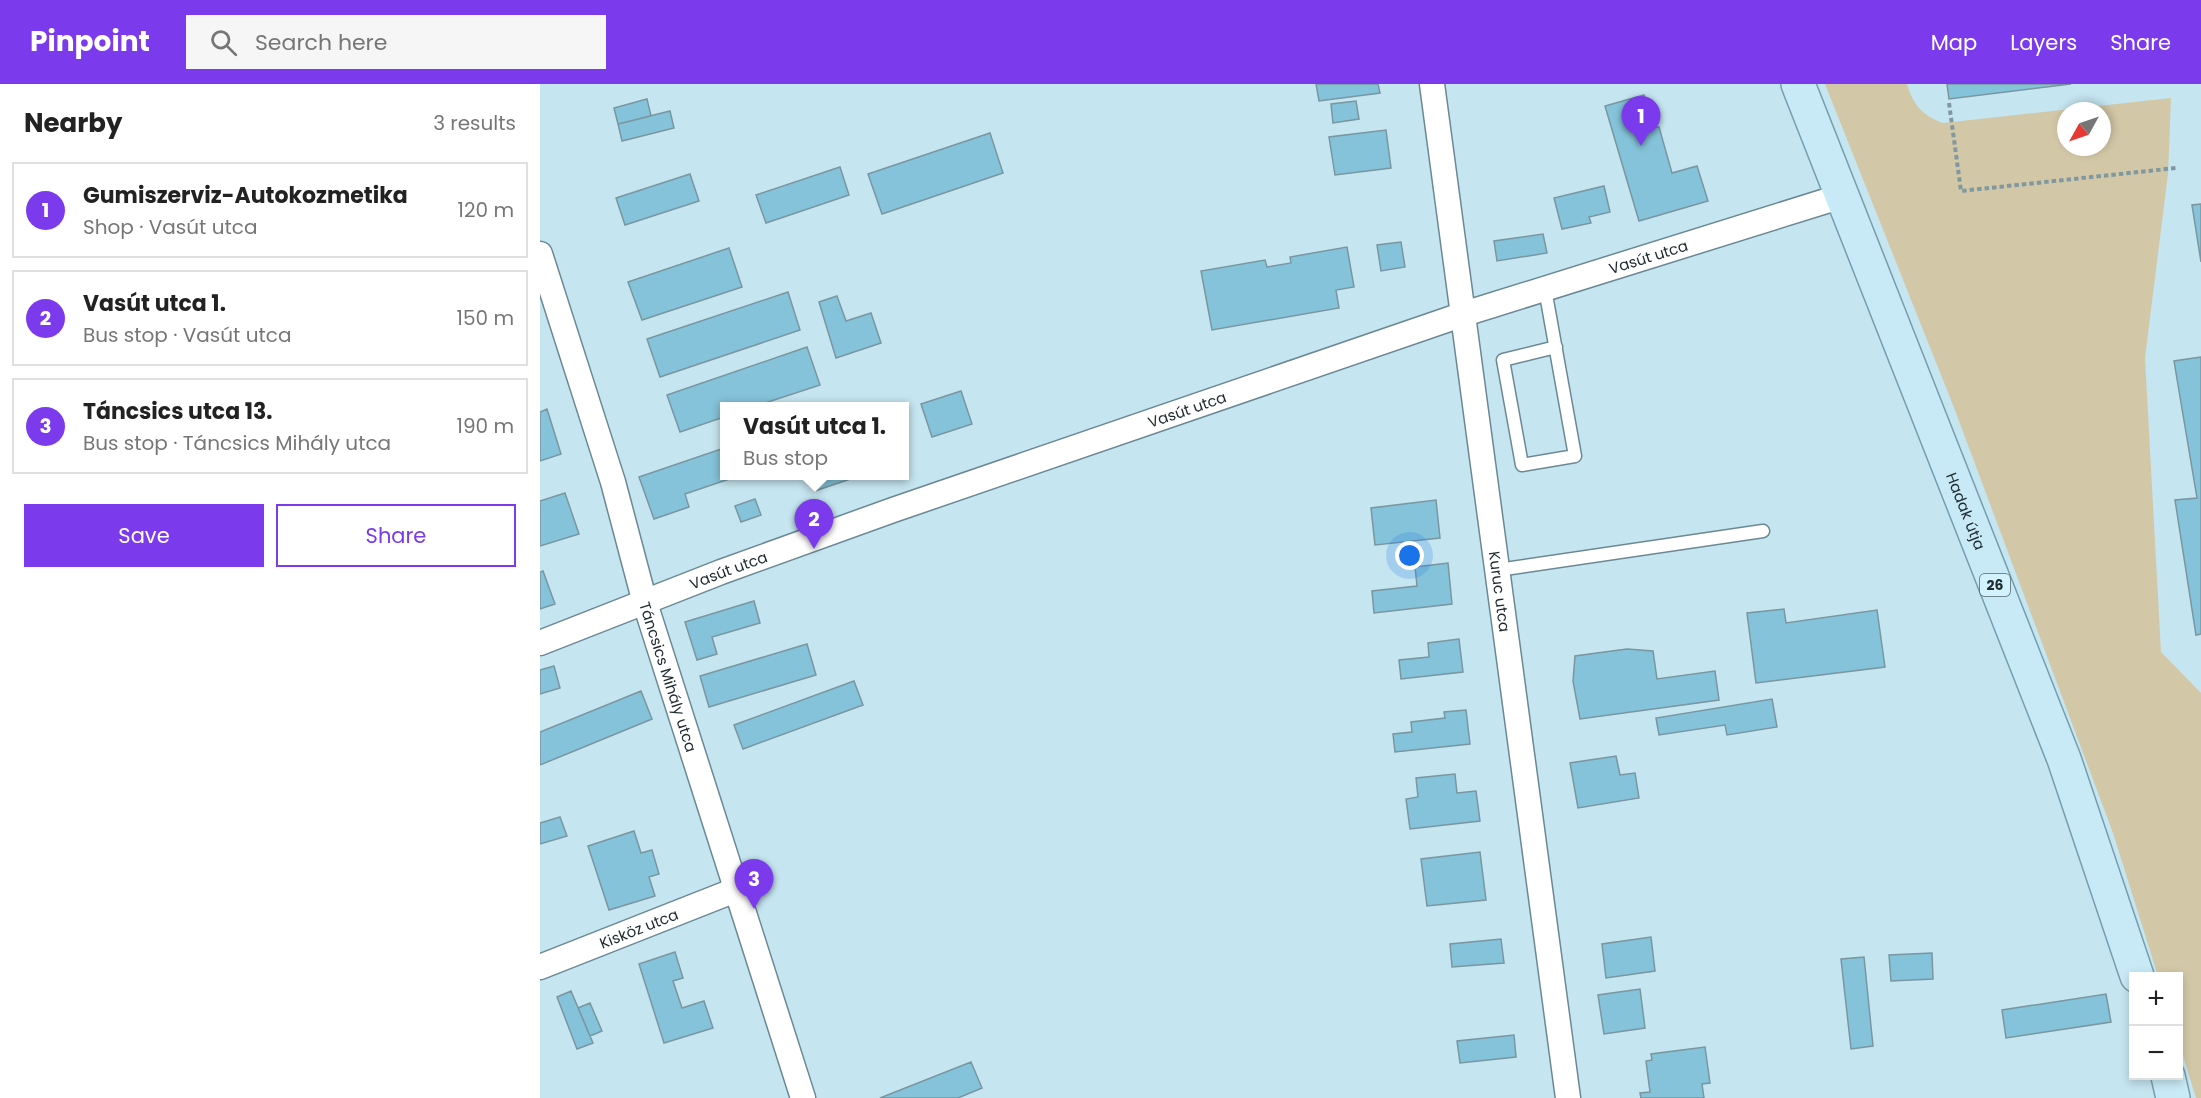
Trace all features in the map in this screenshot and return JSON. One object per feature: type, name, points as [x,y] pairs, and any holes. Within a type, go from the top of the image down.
[{"type":"main road","name":"Hadak útja","points":[[1798,84],[2064,759],[2136,972]]},
{"type":"main road","points":[[2169,1080],[2174,1098]]},
{"type":"street","name":"Kuruc utca","points":[[1432,84],[1568,1098]]},
{"type":"street","name":"Vasút utca","points":[[540,643],[721,572],[893,510],[1464,314],[1842,196]]},
{"type":"street","name":"Táncsics Mihály utca","points":[[540,254],[613,482],[645,603],[803,1098]]},
{"type":"street","name":"Kisköz utca","points":[[540,967],[738,889]]},
{"type":"lane","points":[[1545,289],[1556,347],[1575,456],[1522,465],[1503,360],[1556,347]]},
{"type":"lane","points":[[1498,570],[1764,531]]},
{"type":"path","points":[[1949,103],[1961,191],[2176,168]]},
{"type":"shaded area","points":[[1825,84],[1907,84],[1912,98],[1920,109],[1943,123],[2057,110],[2057,156],[2111,156],[2111,105],[2171,98],[2168,174],[2145,358],[2161,652],[2201,693],[2201,1098],[2196,1098],[2183,1055],[2183,972],[2157,972],[2113,833],[1953,405]]},
{"type":"building","points":[[1316,84],[1378,84],[1380,93],[1319,101]]},
{"type":"building","points":[[1947,84],[2071,84],[1949,99]]},
{"type":"building","points":[[1644,95],[1653,127],[1659,127],[1672,173],[1697,166],[1708,201],[1639,221],[1605,106]]},
{"type":"building","points":[[647,99],[651,116],[618,124],[614,108]]},
{"type":"building","points":[[1356,101],[1359,119],[1333,123],[1331,104]]},
{"type":"building","points":[[670,111],[674,128],[622,141],[618,124]]},
{"type":"building","points":[[1386,130],[1391,168],[1335,175],[1329,137]]},
{"type":"building","points":[[990,133],[1003,173],[882,214],[868,174]]},
{"type":"building","points":[[840,167],[849,195],[766,223],[756,195]]},
{"type":"building","points":[[690,174],[699,201],[625,225],[616,198]]},
{"type":"building","points":[[1604,186],[1610,212],[1589,217],[1591,223],[1562,229],[1554,198]]},
{"type":"building","points":[[2201,204],[2201,262],[2192,205]]},
{"type":"building","points":[[1543,234],[1547,253],[1497,261],[1494,241]]},
{"type":"building","points":[[1401,242],[1405,267],[1381,271],[1377,245]]},
{"type":"building","points":[[1347,247],[1354,287],[1336,290],[1339,308],[1212,330],[1201,271],[1265,260],[1267,267],[1291,263],[1290,257]]},
{"type":"building","points":[[729,248],[742,287],[642,320],[628,282]]},
{"type":"building","points":[[788,292],[800,330],[660,377],[647,339]]},
{"type":"building","points":[[837,296],[846,321],[871,313],[881,343],[836,358],[819,302]]},
{"type":"building","points":[[807,347],[820,385],[768,402],[720,402],[720,418],[680,432],[667,395]]},
{"type":"building","points":[[2201,357],[2201,634],[2196,635],[2175,500],[2197,498],[2174,361]]},
{"type":"building","points":[[961,391],[972,424],[932,437],[921,404]]},
{"type":"building","points":[[547,409],[561,454],[540,461],[540,412]]},
{"type":"building","points":[[720,449],[720,480],[726,480],[685,494],[689,507],[654,519],[639,477]]},
{"type":"building","points":[[811,480],[847,480],[815,491]]},
{"type":"building","points":[[565,493],[579,534],[540,546],[540,501]]},
{"type":"building","points":[[755,499],[761,515],[741,522],[735,506]]},
{"type":"building","points":[[1436,500],[1440,538],[1375,545],[1371,508]]},
{"type":"building","points":[[1448,563],[1452,604],[1374,613],[1372,591],[1417,586],[1415,567]]},
{"type":"building","points":[[543,571],[555,604],[540,609],[540,572]]},
{"type":"building","points":[[754,601],[760,623],[712,637],[717,654],[697,660],[685,622]]},
{"type":"building","points":[[1784,609],[1786,623],[1877,610],[1885,667],[1756,683],[1747,613]]},
{"type":"building","points":[[1459,639],[1463,672],[1401,679],[1399,660],[1429,657],[1428,643]]},
{"type":"building","points":[[807,644],[816,675],[709,707],[700,676]]},
{"type":"building","points":[[1627,649],[1653,651],[1657,679],[1715,671],[1719,700],[1580,719],[1573,681],[1575,656]]},
{"type":"building","points":[[554,666],[560,688],[540,694],[540,670]]},
{"type":"building","points":[[854,681],[863,705],[743,749],[734,725]]},
{"type":"building","points":[[641,691],[652,719],[540,765],[540,732]]},
{"type":"building","points":[[1772,699],[1777,727],[1727,735],[1725,725],[1659,735],[1656,718]]},
{"type":"building","points":[[1466,710],[1470,744],[1395,752],[1393,734],[1412,732],[1411,722],[1445,718],[1444,712]]},
{"type":"building","points":[[1616,756],[1620,775],[1635,773],[1639,798],[1578,808],[1570,763]]},
{"type":"building","points":[[1455,774],[1457,793],[1476,791],[1480,821],[1410,829],[1406,799],[1418,797],[1416,778]]},
{"type":"building","points":[[560,817],[567,836],[540,844],[540,823]]},
{"type":"building","points":[[634,831],[641,853],[652,850],[659,874],[649,877],[655,896],[609,910],[588,846]]},
{"type":"building","points":[[1480,852],[1486,900],[1427,906],[1421,859]]},
{"type":"building","points":[[1651,937],[1655,971],[1606,978],[1602,944]]},
{"type":"building","points":[[1501,939],[1504,963],[1452,967],[1450,944]]},
{"type":"building","points":[[675,952],[683,978],[673,981],[682,1008],[704,1001],[713,1028],[664,1043],[639,964]]},
{"type":"building","points":[[1932,953],[1933,979],[1891,981],[1889,955]]},
{"type":"building","points":[[1864,957],[1873,1046],[1851,1049],[1841,959]]},
{"type":"building","points":[[1640,989],[1645,1028],[1604,1034],[1598,995]]},
{"type":"building","points":[[571,991],[593,1043],[577,1049],[557,997]]},
{"type":"building","points":[[2106,994],[2111,1022],[2006,1038],[2002,1010]]},
{"type":"building","points":[[590,1003],[602,1031],[590,1036],[578,1008]]},
{"type":"building","points":[[1514,1035],[1516,1057],[1460,1063],[1457,1041]]},
{"type":"building","points":[[1705,1047],[1710,1083],[1702,1084],[1704,1098],[1641,1098],[1640,1093],[1650,1092],[1646,1061],[1652,1060],[1651,1054]]},
{"type":"building","points":[[971,1062],[982,1088],[958,1098],[880,1098]]},
{"type":"place","name":"Gumiszerviz-Autokozmetika","points":[[1641,146]]},
{"type":"place","name":"Vasút utca 1.","points":[[814,549]]},
{"type":"place","name":"Táncsics utca 13.","points":[[754,909]]}]
